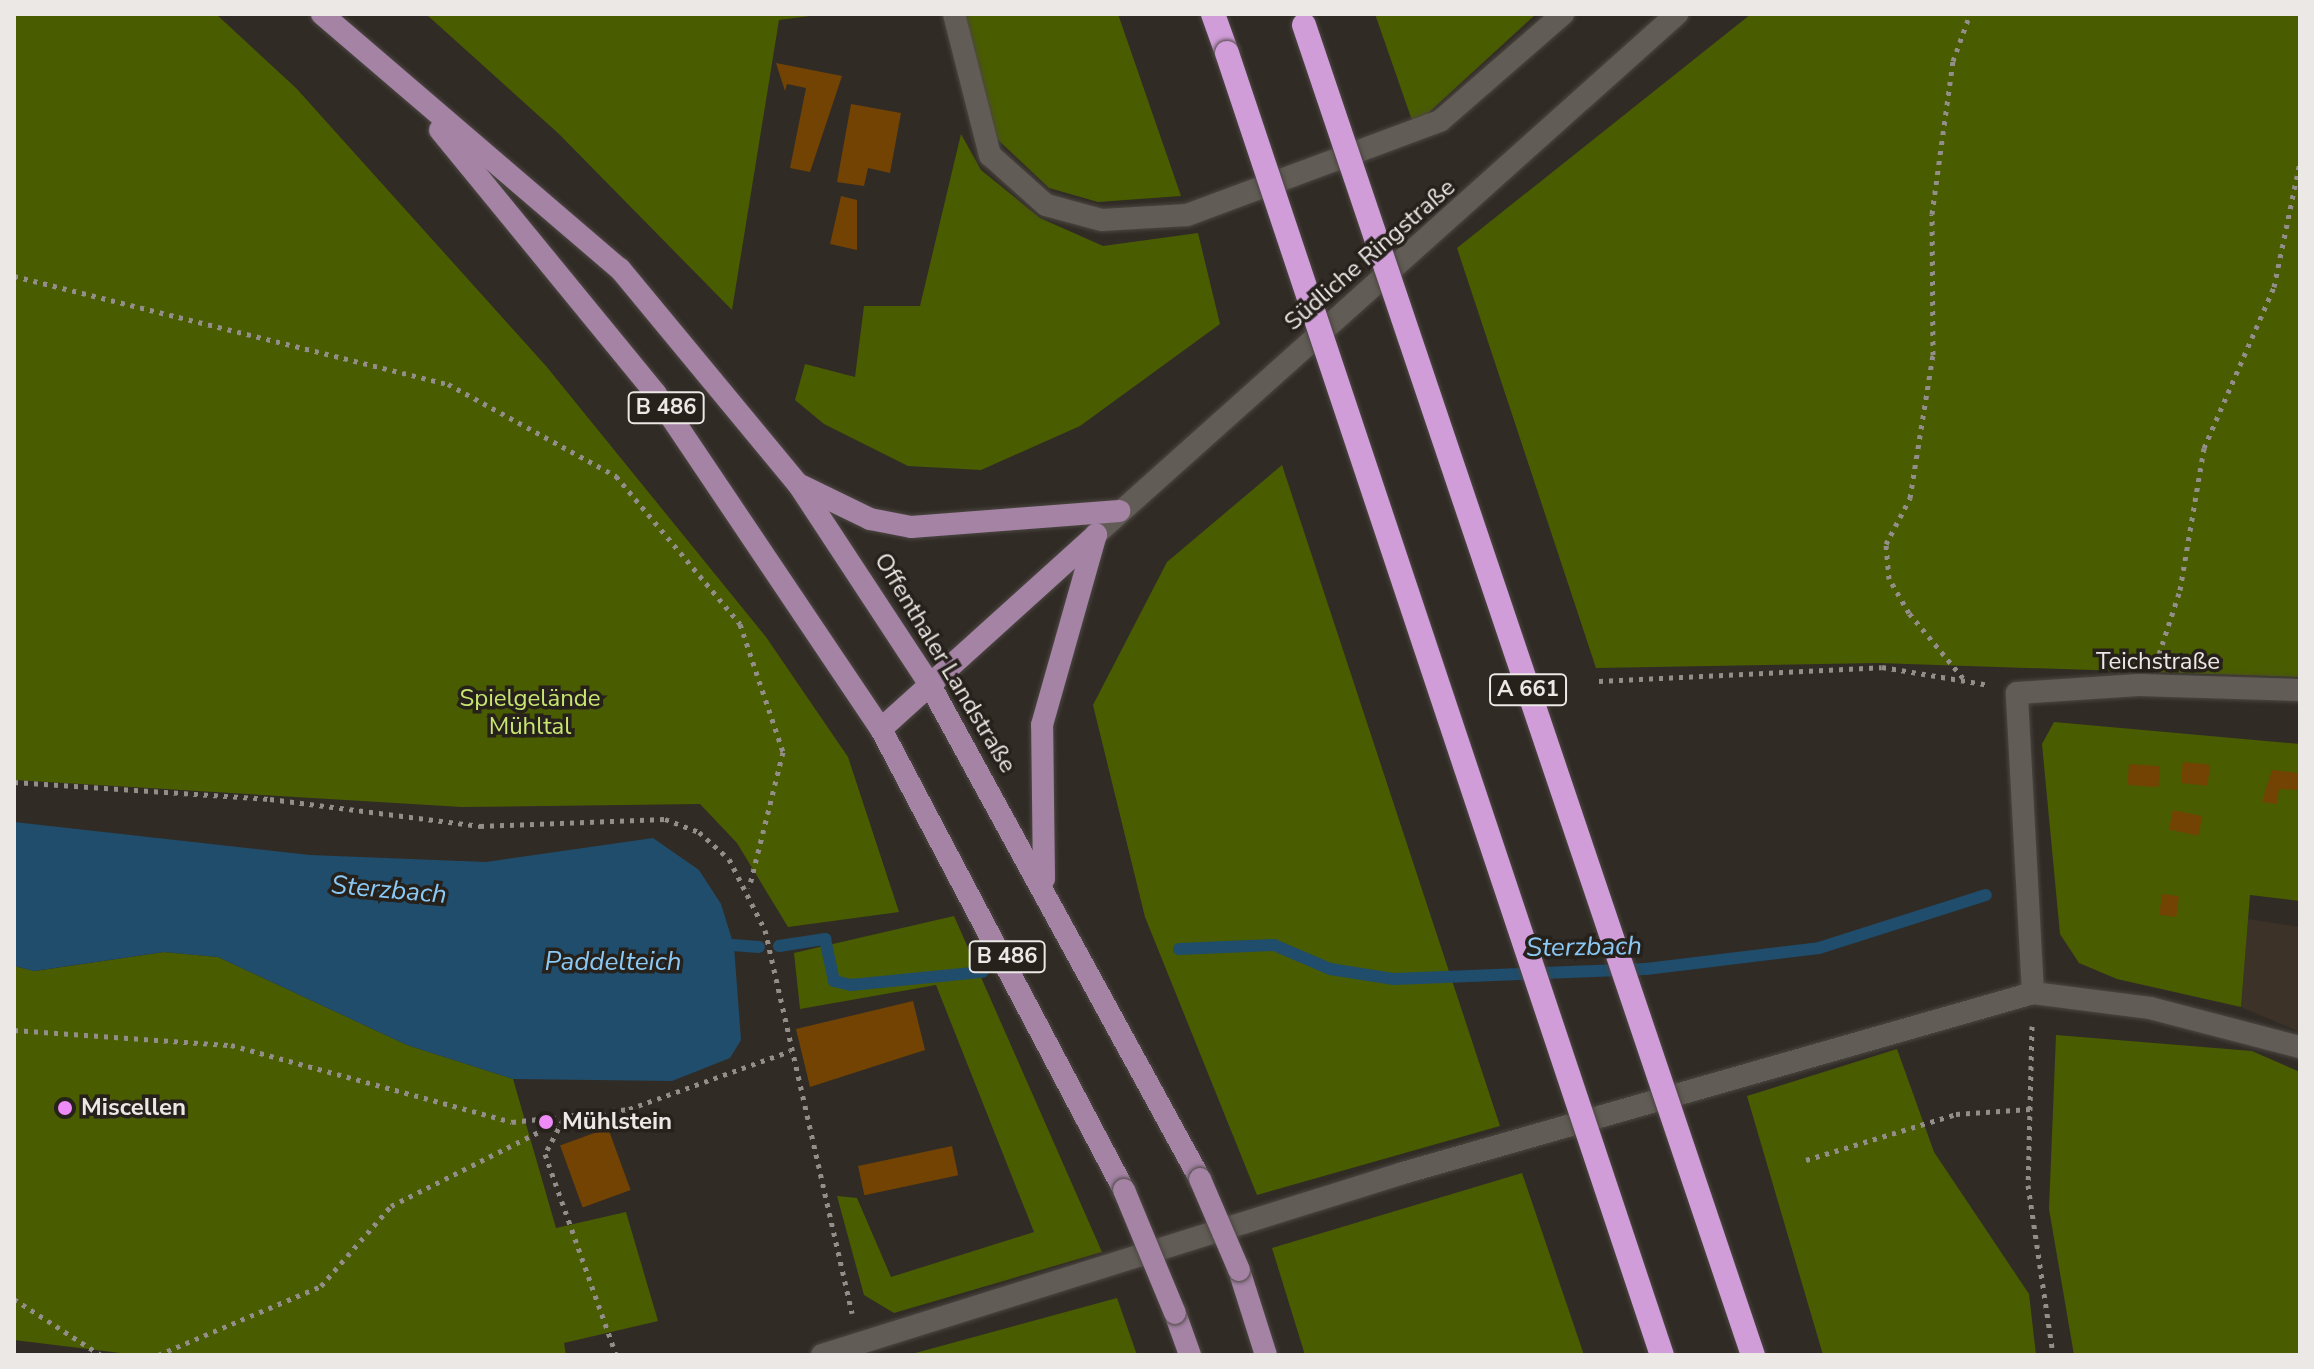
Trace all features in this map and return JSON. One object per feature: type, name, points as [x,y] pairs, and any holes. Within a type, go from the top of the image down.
[{"type":"highway","points":[[1213,14],[1662,1355]]},
{"type":"highway","name":"A 661","points":[[1302,20],[1753,1355]]},
{"type":"main road","name":"Offenthaler Landstraße","points":[[322,14],[424,107],[620,269],[798,484],[930,685],[1045,884],[1200,1179],[1239,1270],[1266,1355]]},
{"type":"main road","points":[[954,14],[990,155],[1046,205],[1102,220],[1187,215],[1440,121],[1563,14]]},
{"type":"main road","name":"Südliche Ringstraße","points":[[1096,534],[1677,14]]},
{"type":"main road","name":"Offenthaler Landstraße","points":[[424,107],[514,229],[655,393],[881,729],[1124,1190],[1190,1355]]},
{"type":"main road","points":[[798,484],[870,519],[911,527],[1119,511]]},
{"type":"main road","points":[[881,729],[1096,534]]},
{"type":"main road","points":[[1045,884],[1042,725],[1096,534]]},
{"type":"main road","name":"Teichstraße","points":[[2033,993],[2017,693],[2139,685],[2300,690]]},
{"type":"main road","points":[[822,1355],[1403,1173],[2033,993],[2150,1008],[2300,1047]]},
{"type":"path","points":[[1599,681],[1804,666],[1963,678],[1902,602],[1889,579],[1886,544],[1910,498],[1933,355],[1932,214],[1953,61],[1970,14]]},
{"type":"path","points":[[2139,685],[2165,646],[2204,448],[2274,287],[2300,162]]},
{"type":"path","points":[[14,276],[448,384],[616,476],[740,624],[783,752],[749,889]]},
{"type":"path","points":[[14,782],[270,799],[480,826],[665,819],[699,832],[749,889],[778,974],[790,1051],[859,1345]]},
{"type":"path","points":[[2033,993],[2028,1185],[2053,1355]]},
{"type":"path","points":[[14,1030],[231,1045],[512,1122],[563,1120],[629,1109],[790,1051]]},
{"type":"path","points":[[1806,1160],[1956,1114],[2030,1109]]},
{"type":"path","points":[[158,1355],[321,1286],[391,1206],[563,1120]]},
{"type":"path","points":[[563,1120],[545,1154],[616,1355]]},
{"type":"path","points":[[14,1299],[101,1355]]},
{"type":"shaded area","points":[[2248,919],[2300,927],[2300,1032],[2241,1007]]},
{"type":"green space","name":"Spielgelände Mühltal","points":[[14,14],[216,14],[296,88],[546,366],[766,637],[848,757],[899,912],[788,927],[737,843],[700,804],[462,807],[14,780]]},
{"type":"green space","points":[[426,14],[825,14],[779,20],[732,310],[559,134]]},
{"type":"green space","points":[[965,14],[1118,14],[1181,196],[1098,202],[1049,188],[996,138]]},
{"type":"green space","points":[[1375,14],[1536,14],[1414,126]]},
{"type":"green space","points":[[1751,14],[2300,14],[2300,677],[1878,663],[1596,668],[1457,248]]},
{"type":"green space","points":[[961,134],[981,170],[1040,218],[1103,246],[1198,233],[1220,324],[1080,426],[981,470],[908,466],[824,424],[795,400],[805,364],[855,377],[864,306],[920,306]]},
{"type":"green space","points":[[1282,465],[1500,1126],[1257,1195],[1145,917],[1093,705],[1167,562]]},
{"type":"green space","points":[[2054,722],[2300,744],[2300,901],[2250,895],[2241,1007],[2117,979],[2079,963],[2060,934],[2042,744]]},
{"type":"green space","points":[[954,916],[1102,1252],[894,1313],[864,1295],[837,1196],[857,1198],[891,1277],[1034,1232],[936,985],[800,1009],[794,953]]},
{"type":"green space","points":[[164,952],[218,957],[407,1045],[513,1079],[556,1228],[626,1212],[658,1321],[564,1343],[566,1355],[137,1355],[14,1340],[14,966],[35,971]]},
{"type":"green space","points":[[2056,1035],[2252,1051],[2300,1072],[2300,1355],[2074,1355],[2049,1209]]},
{"type":"green space","points":[[1897,1049],[1934,1152],[2029,1294],[2036,1355],[1823,1355],[1747,1096]]},
{"type":"green space","points":[[1522,1173],[1584,1355],[1305,1355],[1272,1248]]},
{"type":"green space","points":[[1117,1298],[1137,1355],[908,1355]]},
{"type":"water","name":"Paddelteich","points":[[14,822],[310,855],[486,862],[653,838],[699,870],[721,904],[734,946],[741,1040],[730,1058],[672,1081],[513,1079],[407,1045],[218,957],[164,952],[34,971],[14,966]]},
{"type":"building","points":[[776,63],[842,76],[810,172],[790,168],[806,88],[787,84],[785,91]]},
{"type":"building","points":[[851,104],[901,113],[890,173],[868,168],[864,186],[837,182]]},
{"type":"building","points":[[841,196],[857,200],[857,250],[830,244]]},
{"type":"building","points":[[2183,762],[2210,765],[2208,786],[2181,783]]},
{"type":"building","points":[[2129,764],[2160,766],[2158,787],[2128,785]]},
{"type":"building","points":[[2272,770],[2300,773],[2300,790],[2279,789],[2277,804],[2262,802]]},
{"type":"building","points":[[2173,810],[2202,816],[2198,836],[2169,830]]},
{"type":"building","points":[[2162,894],[2179,896],[2176,917],[2159,915]]},
{"type":"building","points":[[913,1001],[925,1050],[810,1087],[796,1029]]},
{"type":"building","points":[[608,1128],[631,1190],[583,1207],[560,1145]]},
{"type":"building","points":[[952,1146],[958,1175],[864,1195],[858,1166]]},
{"type":"waterway","name":"Sterzbach","points":[[1179,949],[1274,945],[1330,969],[1394,979],[1646,969],[1819,948],[1986,895]]},
{"type":"waterway","name":"Sterzbach","points":[[779,946],[825,939],[834,981],[851,985],[982,972]]},
{"type":"waterway","name":"Sterzbach","points":[[719,944],[759,947]]},
{"type":"place","name":"Miscellen","points":[[65,1108]]},
{"type":"place","name":"Mühlstein","points":[[546,1122]]}]
